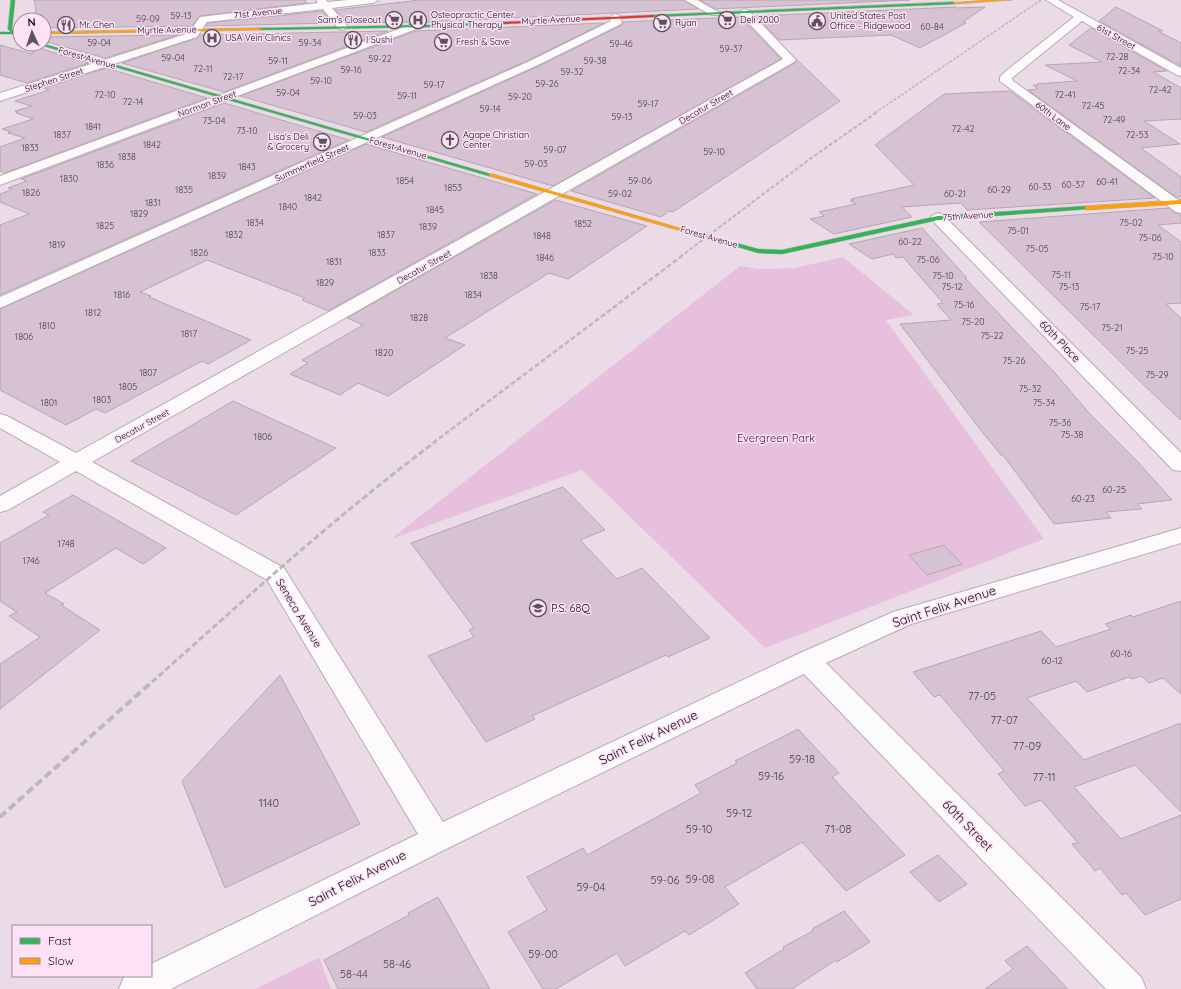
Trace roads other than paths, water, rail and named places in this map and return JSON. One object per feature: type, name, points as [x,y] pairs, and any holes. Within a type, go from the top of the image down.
[{"type":"street","points":[[12,30],[10,29],[13,0]]},
{"type":"street","name":"71st Avenue","points":[[197,30],[204,19],[324,3],[373,0]]},
{"type":"street","points":[[690,0],[715,13]]},
{"type":"street","name":"Myrtle Avenue","points":[[52,33],[415,26],[1010,0]]},
{"type":"street","name":"61st Street","points":[[1052,0],[1181,73]]},
{"type":"street","points":[[324,3],[343,27]]},
{"type":"street","name":"Decatur Street","points":[[0,505],[790,60],[744,12]]},
{"type":"street","name":"Summerfield Street","points":[[0,304],[536,62],[617,22],[615,17]]},
{"type":"street","name":"60th Lane","points":[[1082,18],[1010,73],[1006,77],[1006,81],[1178,204]]},
{"type":"street","name":"Norman Street","points":[[0,181],[415,26]]},
{"type":"street","name":"Stephen Street","points":[[0,97],[193,35],[197,30]]},
{"type":"street","points":[[0,33],[12,34]]},
{"type":"street","name":"Forest Avenue","points":[[52,48],[758,251]]},
{"type":"street","name":"75th Avenue","points":[[758,251],[782,252],[938,218],[1178,204]]},
{"type":"street","name":"60th Place","points":[[938,218],[1181,465]]},
{"type":"street","name":"Seneca Avenue","points":[[0,420],[78,462],[276,574],[437,838]]},
{"type":"street","name":"Saint Felix Avenue","points":[[136,989],[437,838],[807,661],[902,618],[1181,535]]},
{"type":"street","name":"60th Street","points":[[807,661],[1129,989]]},
{"type":"railway","points":[[875,113],[1041,0]]},
{"type":"railway","points":[[680,257],[807,161],[877,112]]},
{"type":"railway","points":[[433,443],[682,256]]},
{"type":"railway","points":[[152,682],[326,529],[435,442]]},
{"type":"railway","points":[[0,817],[153,681]]},
{"type":"place","name":"Sam's Closeout","points":[[394,20]]},
{"type":"place","name":"Osteopractic Center Physical Therapy","points":[[418,20]]},
{"type":"place","name":"Deli 2000","points":[[727,20]]},
{"type":"place","name":"United States Post Office - Ridgewood","points":[[817,21]]},
{"type":"place","name":"Ryan","points":[[662,23]]},
{"type":"place","name":"Mr. Chen","points":[[66,25]]},
{"type":"place","name":"USA Vein Clinics","points":[[212,38]]},
{"type":"place","name":"I Sushi","points":[[353,40]]},
{"type":"place","name":"Fresh & Save","points":[[443,42]]},
{"type":"place","name":"Agape Christian Center","points":[[450,140]]},
{"type":"place","name":"Lisa's Deli & Grocery","points":[[322,142]]},
{"type":"place","name":"P.S. 68Q","points":[[538,608]]},
{"type":"park label","name":"Evergreen Park","points":[[776,438]]}]
